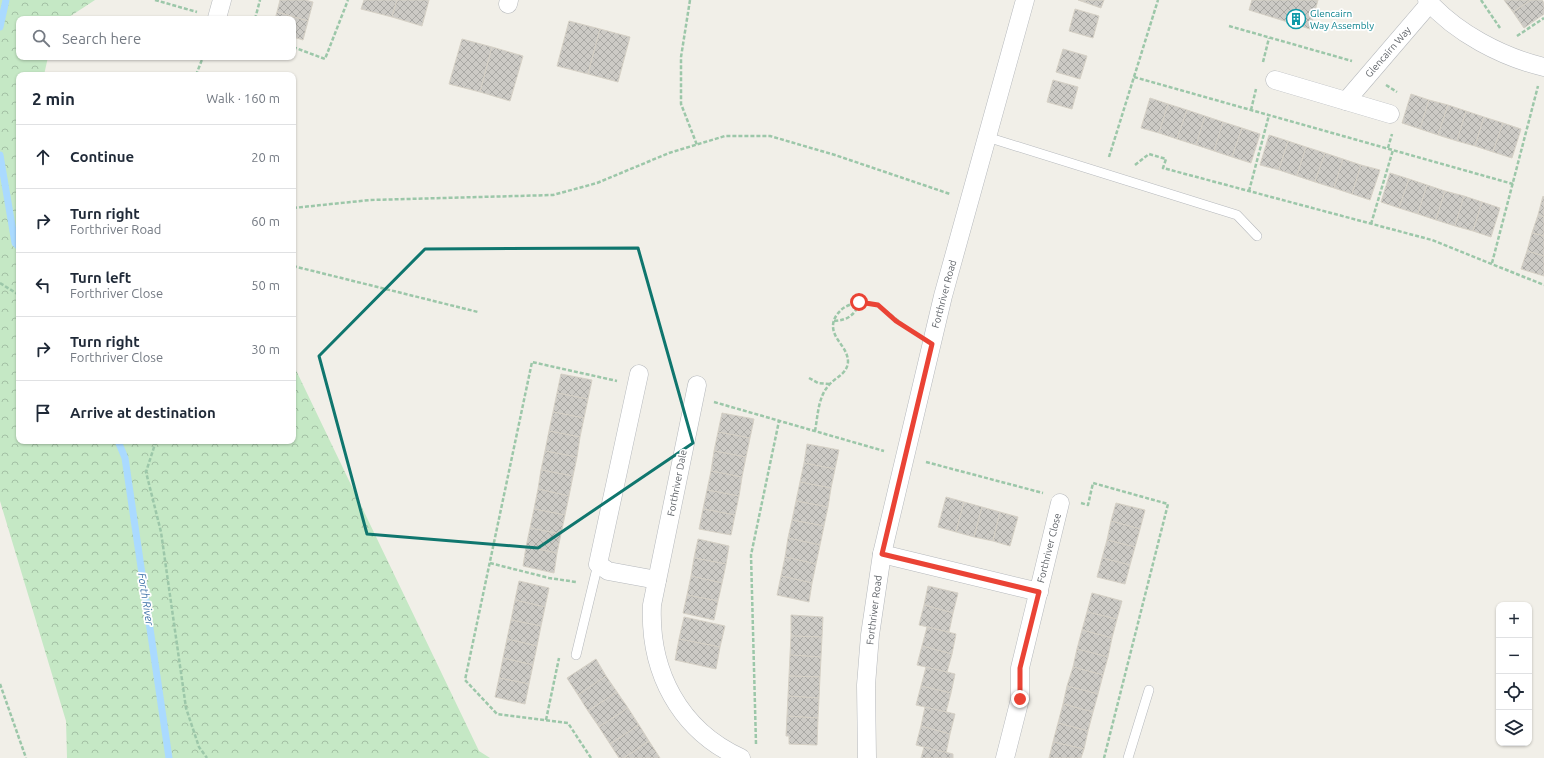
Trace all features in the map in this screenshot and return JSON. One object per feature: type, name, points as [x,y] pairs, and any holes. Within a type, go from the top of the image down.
[{"type":"street","points":[[218,16],[222,0]]},
{"type":"street","name":"Forthriver Road","points":[[867,758],[866,685],[870,635],[882,554],[904,456],[932,344],[969,201],[1025,0]]},
{"type":"street","name":"Glencairn Way","points":[[1346,101],[1428,2],[1467,34],[1507,48],[1544,67]]},
{"type":"street","points":[[1274,80],[1390,114]]},
{"type":"street","points":[[638,380],[598,564],[608,571],[657,580]]},
{"type":"street","name":"Forthriver Dale","points":[[696,391],[652,605],[651,626],[654,651],[671,696],[699,730],[714,743],[741,758]]},
{"type":"street","name":"Forthriver Close","points":[[1005,758],[1020,699],[1020,668],[1060,500]]},
{"type":"street","name":"Forthriver Close","points":[[882,554],[1039,592]]},
{"type":"lane","points":[[987,137],[1237,216],[1256,236]]},
{"type":"lane","points":[[576,655],[598,564]]},
{"type":"lane","points":[[1128,758],[1149,690]]},
{"type":"path","points":[[155,0],[210,16]]},
{"type":"path","points":[[256,16],[260,0]]},
{"type":"path","points":[[296,48],[325,59],[348,0]]},
{"type":"path","points":[[690,0],[681,57],[681,104],[697,145]]},
{"type":"path","points":[[1104,173],[1158,0]]},
{"type":"path","points":[[1481,0],[1507,48],[1544,18]]},
{"type":"path","points":[[1229,26],[1375,67]]},
{"type":"path","points":[[197,72],[201,60]]},
{"type":"path","points":[[1492,263],[1544,67]]},
{"type":"path","points":[[1134,77],[1513,184]]},
{"type":"path","points":[[1249,191],[1269,114]]},
{"type":"path","points":[[296,208],[370,200],[553,195],[597,183],[669,154],[725,136],[770,136],[835,155],[969,201]]},
{"type":"path","points":[[1371,224],[1393,150]]},
{"type":"path","points":[[1149,154],[1166,159],[1163,168],[1432,240],[1544,285]]},
{"type":"path","points":[[296,267],[478,312]]},
{"type":"path","points":[[0,283],[16,294]]},
{"type":"path","points":[[815,431],[822,394],[830,384],[842,375],[848,362],[845,348],[835,336],[833,326],[836,315],[845,306],[859,302],[878,305],[896,321],[932,344]]},
{"type":"path","points":[[834,321],[848,318],[856,311],[859,302]]},
{"type":"path","points":[[591,758],[568,723],[497,714],[465,680],[532,362],[638,380]]},
{"type":"path","points":[[809,378],[818,382],[830,384]]},
{"type":"path","points":[[696,391],[779,421],[1060,500],[1088,505],[1093,483],[1168,504],[1104,758]]},
{"type":"path","points":[[756,746],[751,555],[779,421]]},
{"type":"path","points":[[155,444],[146,472],[161,532],[186,708],[199,747],[207,758]]},
{"type":"path","points":[[490,562],[549,578],[576,582]]},
{"type":"path","points":[[0,684],[26,758]]},
{"type":"highlighted area","points":[[638,248],[693,443],[538,548],[367,534],[319,356],[425,249]]},
{"type":"green space","points":[[0,0],[95,0],[71,16],[16,16],[16,60],[47,60],[45,72],[16,72],[16,444],[296,444],[296,370],[479,751],[490,758],[67,758],[66,721],[0,501]]},
{"type":"building","points":[[280,0],[305,0],[313,2],[308,21],[296,18],[296,16],[277,12]]},
{"type":"building","points":[[364,0],[397,0],[392,17],[361,9]]},
{"type":"building","points":[[397,0],[429,0],[422,26],[392,17]]},
{"type":"building","points":[[1078,0],[1104,0],[1101,8]]},
{"type":"building","name":"Glencairn Way Assembly","points":[[1252,0],[1318,0],[1310,29],[1249,10]]},
{"type":"building","points":[[1504,0],[1531,0],[1513,12]]},
{"type":"building","points":[[1531,0],[1542,0],[1544,3],[1544,14],[1524,28],[1513,12]]},
{"type":"building","points":[[1075,9],[1099,16],[1093,38],[1069,31]]},
{"type":"building","points":[[277,12],[291,16],[276,16]]},
{"type":"building","points":[[296,18],[308,21],[303,40],[296,38]]},
{"type":"building","points":[[569,21],[600,29],[588,74],[557,66]]},
{"type":"building","points":[[600,29],[630,37],[618,82],[588,74]]},
{"type":"building","points":[[462,39],[492,47],[480,92],[449,84]]},
{"type":"building","points":[[492,47],[523,56],[510,101],[480,92]]},
{"type":"building","points":[[1063,49],[1087,56],[1080,79],[1056,72]]},
{"type":"building","points":[[1053,80],[1078,87],[1072,109],[1047,102]]},
{"type":"building","points":[[1411,94],[1429,100],[1420,129],[1402,123]]},
{"type":"building","points":[[1150,98],[1168,104],[1159,133],[1141,128]]},
{"type":"building","points":[[1429,100],[1448,105],[1438,135],[1420,129]]},
{"type":"building","points":[[1168,104],[1187,110],[1177,139],[1159,133]]},
{"type":"building","points":[[1448,105],[1466,111],[1457,141],[1438,135]]},
{"type":"building","points":[[1187,110],[1205,116],[1196,145],[1177,139]]},
{"type":"building","points":[[1466,111],[1484,117],[1475,146],[1457,141]]},
{"type":"building","points":[[1205,116],[1223,122],[1214,151],[1196,145]]},
{"type":"building","points":[[1484,117],[1503,123],[1493,152],[1475,146]]},
{"type":"building","points":[[1223,122],[1242,128],[1232,157],[1214,151]]},
{"type":"building","points":[[1503,123],[1521,129],[1512,158],[1493,152]]},
{"type":"building","points":[[1242,128],[1260,134],[1251,163],[1232,157]]},
{"type":"building","points":[[1269,135],[1288,141],[1279,170],[1260,165]]},
{"type":"building","points":[[1288,141],[1306,147],[1297,176],[1279,170]]},
{"type":"building","points":[[1306,147],[1325,153],[1315,182],[1297,176]]},
{"type":"building","points":[[1325,153],[1343,159],[1334,188],[1315,182]]},
{"type":"building","points":[[1343,159],[1361,165],[1352,194],[1334,188]]},
{"type":"building","points":[[1361,165],[1380,170],[1370,200],[1352,194]]},
{"type":"building","points":[[1390,173],[1409,179],[1399,208],[1381,202]]},
{"type":"building","points":[[1409,179],[1427,185],[1418,214],[1399,208]]},
{"type":"building","points":[[1427,185],[1445,191],[1436,220],[1418,214]]},
{"type":"building","points":[[1445,191],[1464,196],[1455,226],[1436,220]]},
{"type":"building","points":[[1464,196],[1482,202],[1473,231],[1455,226]]},
{"type":"building","points":[[1543,196],[1544,197],[1544,217],[1538,215]]},
{"type":"building","points":[[1482,202],[1500,208],[1491,237],[1473,231]]},
{"type":"building","points":[[1538,215],[1544,217],[1544,236],[1532,233]]},
{"type":"building","points":[[1532,233],[1544,236],[1544,256],[1527,251]]},
{"type":"building","points":[[1527,251],[1544,256],[1544,276],[1521,269]]},
{"type":"building","points":[[561,374],[592,380],[588,399],[557,393]]},
{"type":"building","points":[[557,393],[588,399],[584,418],[553,412]]},
{"type":"building","points":[[553,412],[584,418],[580,437],[549,431]]},
{"type":"building","points":[[722,413],[754,419],[750,438],[718,432]]},
{"type":"building","points":[[549,431],[580,437],[577,457],[545,451]]},
{"type":"building","points":[[718,432],[750,438],[746,457],[714,451]]},
{"type":"building","points":[[807,444],[839,450],[835,469],[804,463]]},
{"type":"building","points":[[545,451],[577,457],[573,476],[541,470]]},
{"type":"building","points":[[714,451],[746,457],[742,477],[711,471]]},
{"type":"building","points":[[804,463],[835,469],[831,488],[800,482]]},
{"type":"building","points":[[541,470],[573,476],[569,496],[538,489]]},
{"type":"building","points":[[711,471],[742,477],[739,496],[707,490]]},
{"type":"building","points":[[800,482],[831,488],[828,507],[796,501]]},
{"type":"building","points":[[538,489],[569,496],[565,515],[534,509]]},
{"type":"building","points":[[707,490],[739,496],[735,515],[703,509]]},
{"type":"building","points":[[946,497],[964,502],[956,532],[938,527]]},
{"type":"building","points":[[796,501],[828,507],[824,526],[792,520]]},
{"type":"building","points":[[964,502],[982,507],[974,537],[956,532]]},
{"type":"building","points":[[1116,503],[1145,510],[1140,529],[1111,521]]},
{"type":"building","points":[[982,507],[1000,512],[993,541],[974,537]]},
{"type":"building","points":[[534,509],[565,515],[561,534],[530,528]]},
{"type":"building","points":[[703,509],[735,515],[731,535],[699,529]]},
{"type":"building","points":[[1000,512],[1018,517],[1010,546],[993,541]]},
{"type":"building","points":[[792,520],[824,526],[820,545],[788,538]]},
{"type":"building","points":[[1111,521],[1140,529],[1135,547],[1107,540]]},
{"type":"building","points":[[530,528],[561,534],[557,553],[526,547]]},
{"type":"building","points":[[788,538],[820,545],[816,564],[785,557]]},
{"type":"building","points":[[698,539],[729,546],[726,564],[694,558]]},
{"type":"building","points":[[1107,540],[1135,547],[1130,565],[1102,558]]},
{"type":"building","points":[[526,547],[557,553],[554,573],[523,566]]},
{"type":"building","points":[[785,557],[816,564],[812,583],[781,576]]},
{"type":"building","points":[[694,558],[726,564],[722,583],[691,576]]},
{"type":"building","points":[[1102,558],[1130,565],[1125,584],[1097,577]]},
{"type":"building","points":[[691,576],[722,583],[718,601],[687,595]]},
{"type":"building","points":[[781,576],[812,583],[809,602],[777,595]]},
{"type":"building","points":[[519,581],[549,588],[545,607],[515,600]]},
{"type":"building","points":[[928,586],[958,593],[953,613],[924,605]]},
{"type":"building","points":[[1092,593],[1122,601],[1117,619],[1087,612]]},
{"type":"building","points":[[687,595],[718,601],[714,620],[683,613]]},
{"type":"building","points":[[515,600],[545,607],[541,626],[511,620]]},
{"type":"building","points":[[924,605],[953,613],[949,632],[919,625]]},
{"type":"building","points":[[1087,612],[1117,619],[1112,638],[1082,630]]},
{"type":"building","points":[[791,615],[823,617],[822,637],[791,636]]},
{"type":"building","points":[[684,617],[725,626],[720,647],[679,639]]},
{"type":"building","points":[[511,620],[541,626],[537,646],[507,639]]},
{"type":"building","points":[[927,627],[956,634],[952,654],[922,646]]},
{"type":"building","points":[[1082,630],[1112,638],[1108,657],[1077,649]]},
{"type":"building","points":[[791,636],[822,637],[821,657],[790,655]]},
{"type":"building","points":[[507,639],[537,646],[533,665],[503,658]]},
{"type":"building","points":[[679,639],[720,647],[716,669],[675,660]]},
{"type":"building","points":[[922,646],[952,654],[947,672],[917,665]]},
{"type":"building","points":[[1077,649],[1108,657],[1103,675],[1073,667]]},
{"type":"building","points":[[790,655],[821,657],[820,677],[789,676]]},
{"type":"building","points":[[503,658],[533,665],[529,684],[499,678]]},
{"type":"building","points":[[596,659],[606,676],[578,695],[567,678]]},
{"type":"building","points":[[926,667],[955,674],[951,693],[921,686]]},
{"type":"building","points":[[1073,667],[1103,675],[1098,694],[1067,686]]},
{"type":"building","points":[[606,676],[617,692],[588,711],[578,695]]},
{"type":"building","points":[[789,676],[820,677],[819,698],[788,696]]},
{"type":"building","points":[[499,678],[529,684],[525,704],[495,697]]},
{"type":"building","points":[[921,686],[951,693],[946,712],[916,705]]},
{"type":"building","points":[[1067,686],[1098,694],[1093,712],[1063,704]]},
{"type":"building","points":[[617,692],[628,708],[599,727],[588,711]]},
{"type":"building","points":[[788,696],[819,698],[818,718],[787,716]]},
{"type":"building","points":[[1063,704],[1093,712],[1088,731],[1058,723]]},
{"type":"building","points":[[925,707],[955,714],[950,734],[921,726]]},
{"type":"building","points":[[628,708],[639,725],[610,744],[599,727]]},
{"type":"building","points":[[787,716],[818,718],[817,745],[789,744],[789,736],[786,736]]},
{"type":"building","points":[[1058,723],[1088,731],[1084,749],[1053,742]]},
{"type":"building","points":[[639,725],[649,741],[624,758],[619,758],[610,744]]},
{"type":"building","points":[[921,726],[950,734],[946,753],[916,745]]},
{"type":"building","points":[[649,741],[660,758],[624,758]]},
{"type":"building","points":[[1053,742],[1084,749],[1081,758],[1049,758]]},
{"type":"building","points":[[924,747],[953,754],[953,758],[921,758]]},
{"type":"waterway","name":"Forth River","points":[[0,27],[6,0]]},
{"type":"waterway","name":"Forth River","points":[[0,155],[16,244]]},
{"type":"waterway","name":"Forth River","points":[[119,444],[125,458],[169,758]]},
{"type":"place","name":"Glencairn Way Assembly","points":[[1296,19]]},
{"type":"route","points":[[859,302],[878,305],[896,321],[932,344],[897,485],[882,554],[1039,592],[1020,668],[1020,699]]}]
